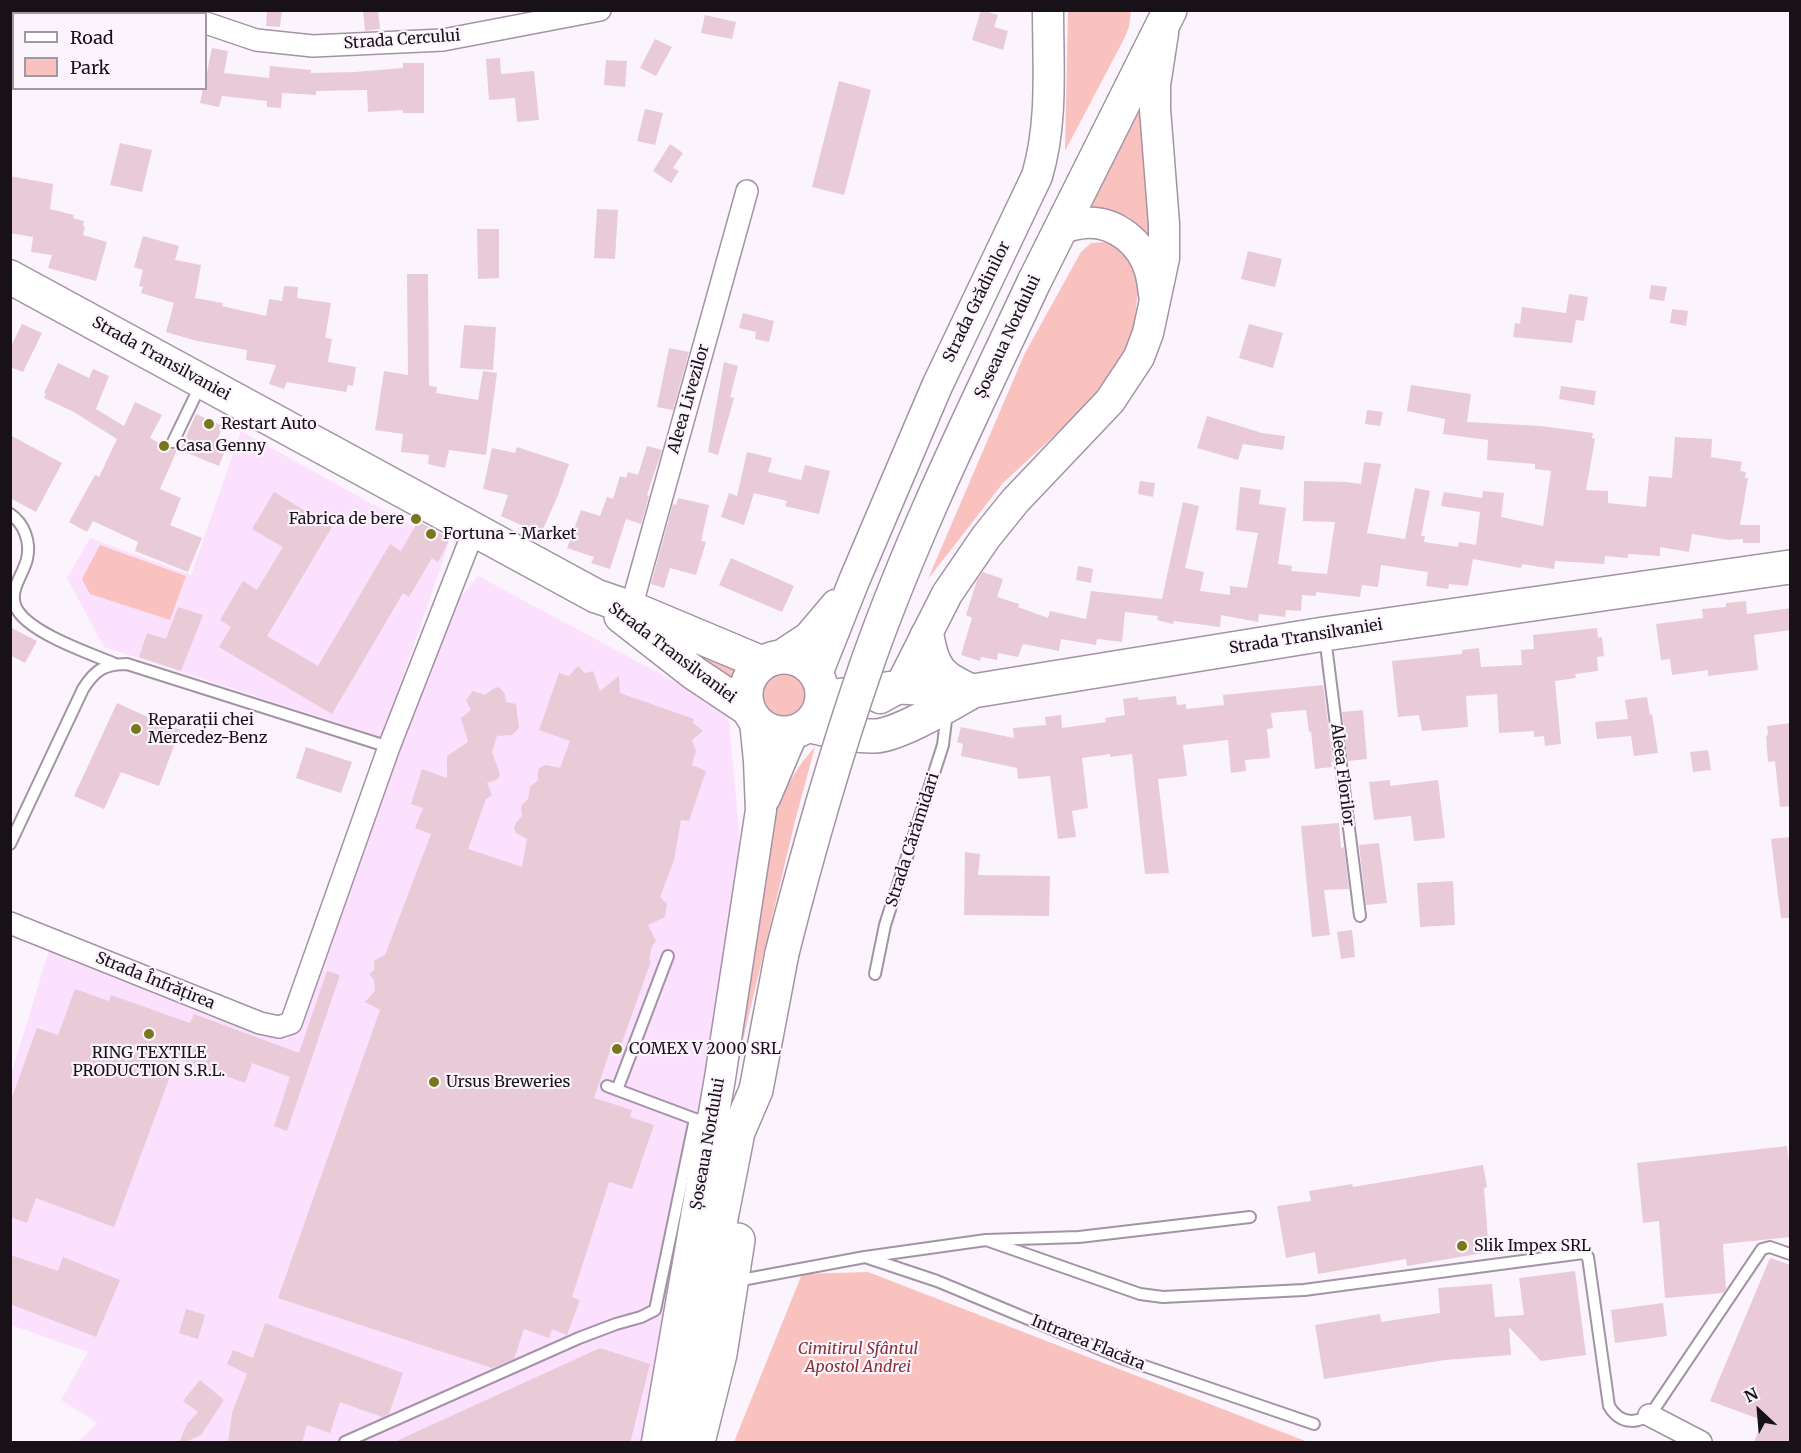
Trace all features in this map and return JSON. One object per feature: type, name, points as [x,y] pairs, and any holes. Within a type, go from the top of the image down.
[{"type":"main road","name":"Șoseaua Nordului","points":[[673,1443],[692,1365],[738,1132],[756,1090],[783,953],[802,875],[826,791],[869,660],[946,472],[1034,282],[1148,54],[1161,14]]},
{"type":"main road","name":"Strada Transilvaniei","points":[[10,276],[596,596],[770,660]]},
{"type":"main road","name":"Strada Transilvaniei","points":[[813,705],[900,687],[960,698],[1324,634],[1791,567]]},
{"type":"main road","name":"Strada Transilvaniei","points":[[596,596],[751,715]]},
{"type":"main road","points":[[813,705],[856,736],[878,736],[895,732],[960,698],[949,681],[937,669],[930,655],[927,636]]},
{"type":"main road","points":[[796,658],[811,668],[813,705],[779,733],[766,729],[751,715],[745,699],[748,679],[770,660],[796,658]]},
{"type":"main road","name":"Șoseaua Nordului","points":[[698,1443],[720,1354],[758,1133],[756,1090]]},
{"type":"street","name":"Strada Cercului","points":[[207,23],[256,40],[313,46],[443,40],[600,10]]},
{"type":"street","name":"Strada Grădinilor","points":[[854,581],[937,386],[1037,176],[1044,153],[1047,131],[1048,10]]},
{"type":"street","points":[[900,687],[947,594],[986,537],[1015,501],[1110,401],[1139,357],[1148,333],[1164,258],[1164,224],[1155,109],[1161,14]]},
{"type":"street","name":"Aleea Livezilor","points":[[631,608],[747,191]]},
{"type":"street","points":[[1061,228],[1086,223],[1110,226],[1131,238],[1142,252],[1150,270],[1156,300]]},
{"type":"street","points":[[389,747],[474,530]]},
{"type":"street","points":[[770,660],[809,637],[854,581]]},
{"type":"street","name":"Șoseaua Nordului","points":[[657,1443],[704,1119],[761,810],[771,781],[813,705],[854,581]]},
{"type":"street","points":[[813,705],[887,663],[927,636]]},
{"type":"street","name":"Șoseaua Nordului","points":[[751,715],[759,761],[761,810]]},
{"type":"street","name":"Strada Înfrățirea","points":[[10,923],[260,1023],[279,1027],[291,1023],[389,747]]},
{"type":"street","points":[[1649,1415],[1701,1443]]},
{"type":"lane","points":[[173,442],[203,381]]},
{"type":"lane","points":[[10,514],[22,525],[26,540],[27,558],[13,595],[17,611],[38,630],[115,664]]},
{"type":"lane","name":"Aleea Florilor","points":[[1324,634],[1360,916]]},
{"type":"lane","points":[[10,844],[83,689],[92,675],[115,664],[127,664],[389,747]]},
{"type":"lane","name":"Strada Cărămidari","points":[[875,974],[885,925],[960,698]]},
{"type":"lane","points":[[345,1443],[579,1338],[655,1310],[704,1119],[612,1088],[668,956]]},
{"type":"lane","points":[[732,1281],[865,1257],[986,1240],[1079,1237],[1250,1217]]},
{"type":"lane","points":[[986,1240],[1140,1294],[1163,1297],[1304,1290],[1583,1253],[1588,1257],[1609,1406],[1619,1417],[1629,1421],[1639,1420],[1649,1415],[1762,1248],[1770,1246],[1791,1254]]},
{"type":"lane","name":"Intrarea Flacăra","points":[[865,1257],[937,1281],[1124,1359],[1314,1424]]},
{"type":"shaded area","points":[[241,431],[448,546],[382,737],[104,647],[67,578],[90,538],[191,575]]},
{"type":"shaded area","points":[[478,576],[728,710],[740,841],[685,1205],[643,1442],[78,1442],[97,1423],[61,1400],[88,1352],[11,1325],[11,1075],[49,950],[287,1040],[457,601]]},
{"type":"green space","points":[[1068,11],[1131,11],[1129,27],[1124,39],[1065,151]]},
{"type":"green space","points":[[1143,105],[1149,234],[1129,217],[1112,210],[1085,212]]},
{"type":"green space","points":[[1107,242],[1119,246],[1131,257],[1139,282],[1134,325],[1123,359],[1093,403],[1071,420],[1003,483],[928,579],[1025,353],[1081,252],[1091,243]]},
{"type":"green space","points":[[100,545],[186,576],[170,620],[90,594],[82,579]]},
{"type":"green space","points":[[640,622],[739,670],[731,680]]},
{"type":"green space","points":[[783,673],[798,680],[805,695],[798,710],[783,717],[768,710],[761,695],[768,680]]},
{"type":"green space","points":[[815,747],[795,821],[722,1128],[775,812],[792,778]]},
{"type":"green space","name":"Cimitirul Sfântul Apostol Andrei","points":[[868,1272],[1308,1442],[734,1442],[802,1274]]},
{"type":"building","points":[[267,10],[282,10],[280,27],[266,26]]},
{"type":"building","points":[[363,10],[378,10],[380,29],[365,31]]},
{"type":"building","points":[[981,10],[998,15],[994,27],[1008,31],[1003,50],[972,40]]},
{"type":"building","points":[[705,15],[736,22],[732,39],[701,33]]},
{"type":"building","points":[[655,39],[672,47],[656,76],[640,68]]},
{"type":"building","points":[[212,48],[228,51],[224,73],[269,78],[270,66],[311,70],[311,73],[403,68],[403,63],[424,63],[424,113],[403,113],[403,110],[368,112],[367,90],[316,91],[316,95],[282,93],[281,108],[267,107],[267,101],[222,96],[219,107],[200,103],[203,90],[207,90],[207,72]]},
{"type":"building","points":[[500,58],[501,74],[534,71],[539,120],[517,122],[515,98],[489,100],[486,59]]},
{"type":"building","points":[[606,60],[627,61],[625,87],[604,85]]},
{"type":"building","points":[[839,81],[871,90],[844,195],[812,187]]},
{"type":"building","points":[[645,109],[663,113],[655,145],[637,141]]},
{"type":"building","points":[[120,143],[152,150],[142,192],[110,185]]},
{"type":"building","points":[[670,144],[683,153],[673,168],[679,171],[671,183],[653,171]]},
{"type":"building","points":[[10,176],[53,184],[50,209],[74,215],[73,218],[84,221],[83,235],[107,242],[96,281],[48,268],[52,255],[31,252],[33,237],[10,233]]},
{"type":"building","points":[[597,209],[618,210],[615,259],[594,258]]},
{"type":"building","points":[[477,229],[499,229],[499,278],[478,279]]},
{"type":"building","points":[[143,236],[179,246],[175,260],[201,265],[195,298],[223,303],[222,306],[266,316],[269,299],[282,301],[284,286],[298,287],[297,298],[331,303],[325,338],[332,339],[328,362],[356,367],[353,386],[348,385],[346,392],[287,382],[284,389],[269,384],[276,365],[246,360],[247,350],[197,341],[166,332],[174,303],[141,293],[143,287],[139,286],[143,270],[134,267]]},
{"type":"building","points":[[1248,251],[1282,259],[1275,287],[1241,279]]},
{"type":"building","points":[[407,274],[428,274],[429,386],[437,387],[436,393],[478,400],[483,371],[497,373],[486,455],[449,450],[445,468],[428,464],[429,455],[401,452],[403,434],[375,430],[384,371],[408,375]]},
{"type":"building","points":[[1651,285],[1667,287],[1664,301],[1649,299]]},
{"type":"building","points":[[1569,294],[1588,297],[1584,321],[1576,320],[1572,343],[1513,337],[1515,323],[1520,324],[1522,307],[1566,313]]},
{"type":"building","points":[[1672,309],[1688,311],[1686,326],[1670,323]]},
{"type":"building","points":[[743,313],[774,321],[769,342],[755,339],[756,332],[739,328]]},
{"type":"building","points":[[22,324],[42,333],[23,372],[10,367],[10,348]]},
{"type":"building","points":[[1249,324],[1283,333],[1273,368],[1239,358]]},
{"type":"building","points":[[464,325],[496,327],[493,370],[460,368]]},
{"type":"building","points":[[669,348],[689,352],[673,410],[657,407]]},
{"type":"building","points":[[724,362],[738,366],[730,397],[734,398],[718,455],[708,452]]},
{"type":"building","points":[[58,363],[89,378],[93,369],[109,376],[96,409],[124,426],[135,402],[162,415],[150,438],[170,449],[177,450],[160,489],[181,498],[170,525],[202,538],[188,572],[135,551],[138,542],[93,521],[87,532],[69,522],[95,475],[99,477],[117,439],[72,411],[44,398],[46,394],[44,393]]},
{"type":"building","points":[[1411,385],[1471,394],[1467,422],[1541,426],[1593,433],[1592,438],[1595,439],[1586,490],[1608,491],[1608,503],[1646,507],[1649,476],[1672,478],[1675,437],[1712,439],[1711,457],[1742,462],[1740,471],[1746,472],[1745,478],[1748,478],[1740,525],[1760,525],[1760,543],[1743,543],[1743,539],[1729,540],[1692,534],[1689,552],[1660,547],[1660,556],[1628,554],[1628,558],[1605,556],[1604,564],[1555,561],[1554,569],[1522,564],[1521,568],[1473,559],[1468,586],[1449,584],[1448,589],[1426,586],[1428,572],[1381,565],[1378,587],[1362,585],[1360,597],[1316,592],[1316,596],[1302,595],[1301,611],[1286,610],[1285,617],[1259,614],[1258,622],[1221,615],[1220,627],[1174,621],[1173,624],[1157,620],[1158,616],[1125,612],[1122,642],[1097,639],[1096,645],[1061,639],[1059,651],[1023,644],[1018,657],[998,653],[997,660],[981,657],[980,661],[961,655],[972,618],[966,615],[977,580],[983,572],[1003,579],[997,597],[1019,604],[1018,607],[1048,618],[1050,611],[1086,619],[1091,591],[1162,599],[1183,502],[1199,506],[1185,568],[1204,572],[1200,591],[1230,595],[1230,586],[1247,588],[1258,533],[1236,530],[1240,487],[1261,490],[1259,504],[1286,508],[1278,564],[1292,566],[1291,571],[1327,574],[1335,522],[1303,521],[1304,481],[1361,484],[1364,462],[1381,464],[1367,533],[1405,539],[1415,488],[1430,491],[1421,536],[1425,536],[1424,542],[1458,547],[1459,542],[1476,545],[1480,512],[1441,506],[1444,492],[1482,498],[1483,491],[1504,493],[1501,517],[1543,526],[1551,471],[1535,469],[1535,464],[1487,460],[1488,440],[1443,434],[1445,419],[1407,411]]},
{"type":"building","points":[[1561,386],[1596,391],[1594,405],[1559,399]]},
{"type":"building","points":[[1367,410],[1383,412],[1380,426],[1365,424]]},
{"type":"building","points":[[196,414],[223,426],[218,438],[228,442],[219,466],[180,450]]},
{"type":"building","points":[[1207,416],[1262,433],[1285,436],[1283,450],[1243,444],[1238,460],[1197,448]]},
{"type":"building","points":[[10,435],[62,463],[36,512],[10,498]]},
{"type":"building","points":[[647,446],[662,450],[647,495],[649,496],[641,524],[626,519],[610,569],[591,563],[594,557],[567,548],[581,510],[600,516],[607,497],[613,499],[620,476],[626,478],[628,472],[638,475]]},
{"type":"building","points":[[517,447],[569,464],[541,534],[501,516],[508,495],[483,489],[492,448],[515,453]]},
{"type":"building","points":[[747,452],[772,458],[768,472],[801,480],[805,465],[830,471],[819,514],[785,506],[787,501],[754,493],[744,525],[721,517],[729,493],[737,496]]},
{"type":"building","points":[[1140,481],[1155,483],[1153,497],[1138,494]]},
{"type":"building","points":[[274,492],[332,527],[267,636],[318,666],[390,544],[401,551],[418,521],[450,539],[438,562],[432,558],[409,597],[403,593],[332,714],[219,647],[231,627],[220,620],[243,581],[257,590],[283,547],[252,529]]},
{"type":"building","points":[[678,498],[709,505],[701,541],[706,542],[696,575],[670,568],[664,588],[651,584],[673,504],[676,505]]},
{"type":"building","points":[[731,558],[794,586],[782,612],[719,585]]},
{"type":"building","points":[[1078,566],[1093,569],[1091,583],[1076,580]]},
{"type":"building","points":[[1746,601],[1747,614],[1791,608],[1791,630],[1754,635],[1758,670],[1708,676],[1708,670],[1672,675],[1670,659],[1661,660],[1656,624],[1703,618],[1702,609],[1726,607],[1726,603]]},
{"type":"building","points":[[178,607],[203,615],[181,671],[139,657],[147,633],[166,639]]},
{"type":"building","points":[[10,627],[37,641],[25,663],[10,655]]},
{"type":"building","points":[[1597,628],[1598,638],[1602,637],[1604,656],[1597,657],[1598,671],[1575,674],[1576,678],[1555,681],[1561,744],[1545,746],[1544,736],[1534,737],[1534,731],[1499,733],[1497,694],[1466,696],[1468,727],[1422,731],[1419,715],[1398,717],[1392,661],[1462,654],[1462,650],[1479,648],[1481,667],[1522,665],[1521,650],[1534,649],[1533,635]]},
{"type":"building","points":[[578,666],[585,673],[593,671],[600,691],[619,676],[620,693],[694,719],[693,723],[703,731],[692,740],[696,751],[692,765],[706,771],[689,821],[681,820],[674,860],[660,897],[667,904],[665,917],[648,925],[656,941],[652,946],[649,960],[651,961],[620,1048],[611,1048],[594,1098],[632,1110],[630,1117],[654,1125],[632,1189],[609,1182],[572,1297],[580,1300],[567,1335],[552,1329],[549,1338],[524,1329],[514,1359],[492,1368],[278,1298],[380,1010],[365,1002],[375,991],[374,980],[369,974],[374,970],[374,961],[385,955],[431,834],[415,828],[423,808],[411,804],[422,769],[447,778],[447,756],[468,742],[461,718],[471,710],[466,700],[473,691],[485,695],[499,687],[505,694],[506,702],[516,704],[519,728],[512,735],[497,736],[492,752],[500,774],[498,779],[487,783],[492,795],[486,799],[468,849],[522,867],[527,839],[516,833],[514,828],[522,816],[521,806],[528,799],[530,787],[538,780],[539,768],[546,765],[560,768],[570,741],[539,730],[559,673],[569,676]]},
{"type":"building","points":[[1323,685],[1332,767],[1315,769],[1306,710],[1271,713],[1273,728],[1267,729],[1270,758],[1245,760],[1246,771],[1231,773],[1228,740],[1183,745],[1187,776],[1158,779],[1169,873],[1145,874],[1132,754],[1082,758],[1088,808],[1072,811],[1076,837],[1058,839],[1050,776],[1018,779],[1017,768],[961,756],[963,744],[957,742],[961,727],[1014,738],[1013,728],[1046,725],[1045,717],[1061,715],[1062,728],[1106,722],[1105,718],[1125,715],[1123,699],[1138,697],[1138,700],[1176,696],[1177,705],[1186,704],[1186,709],[1224,705],[1223,695]]},
{"type":"building","points":[[1647,697],[1658,753],[1634,756],[1631,736],[1597,739],[1595,722],[1628,719],[1625,700]]},
{"type":"building","points":[[117,703],[180,730],[159,786],[121,772],[104,809],[74,796]]},
{"type":"building","points":[[1363,710],[1367,759],[1348,761],[1342,712]]},
{"type":"building","points":[[1791,723],[1791,806],[1780,807],[1775,761],[1768,762],[1767,726]]},
{"type":"building","points":[[306,747],[352,762],[341,793],[296,778]]},
{"type":"building","points":[[1708,750],[1711,770],[1693,772],[1690,752]]},
{"type":"building","points":[[1390,780],[1390,786],[1438,780],[1445,838],[1414,841],[1411,816],[1374,820],[1369,782]]},
{"type":"building","points":[[1339,823],[1349,889],[1324,890],[1330,935],[1312,937],[1301,826]]},
{"type":"building","points":[[1791,837],[1791,918],[1781,918],[1771,839]]},
{"type":"building","points":[[1379,843],[1387,903],[1366,905],[1359,845]]},
{"type":"building","points":[[965,852],[980,854],[978,875],[1050,876],[1049,916],[964,915]]},
{"type":"building","points":[[1453,881],[1455,925],[1420,927],[1417,883]]},
{"type":"building","points":[[1352,930],[1355,957],[1341,959],[1337,932]]},
{"type":"building","points":[[327,971],[340,975],[287,1131],[274,1126],[290,1077],[252,1063],[245,1083],[177,1058],[114,1227],[36,1198],[27,1223],[10,1217],[10,1103],[37,1028],[58,1035],[75,989],[109,1001],[111,995],[190,1023],[194,1014],[299,1053]]},
{"type":"building","points":[[1787,1146],[1791,1179],[1791,1237],[1723,1244],[1726,1289],[1723,1293],[1665,1298],[1659,1221],[1643,1223],[1637,1163]]},
{"type":"building","points":[[1483,1165],[1487,1187],[1484,1188],[1489,1252],[1407,1266],[1406,1259],[1318,1274],[1315,1252],[1286,1258],[1277,1206],[1311,1201],[1309,1191],[1352,1184],[1353,1187]]},
{"type":"building","points":[[10,1255],[58,1271],[63,1257],[120,1280],[96,1337],[10,1304]]},
{"type":"building","points":[[1770,1258],[1791,1265],[1791,1443],[1754,1443],[1762,1420],[1710,1401]]},
{"type":"building","points":[[1575,1271],[1586,1355],[1541,1361],[1509,1327],[1511,1355],[1445,1360],[1324,1379],[1315,1325],[1380,1314],[1381,1322],[1440,1313],[1438,1288],[1492,1284],[1495,1317],[1524,1315],[1519,1278]]},
{"type":"building","points":[[1663,1303],[1667,1336],[1615,1343],[1611,1310]]},
{"type":"building","points":[[186,1309],[205,1315],[198,1339],[179,1333]]},
{"type":"building","points":[[265,1323],[403,1373],[389,1414],[382,1417],[340,1402],[330,1433],[307,1425],[302,1443],[228,1443],[232,1413],[247,1374],[227,1364],[233,1350],[253,1358]]},
{"type":"building","points":[[600,1348],[650,1364],[630,1443],[392,1443]]},
{"type":"building","points":[[200,1380],[224,1400],[201,1435],[179,1443],[187,1424],[198,1412],[183,1401]]},
{"type":"place","name":"Restart Auto","points":[[209,424]]},
{"type":"place","name":"Casa Genny","points":[[164,446]]},
{"type":"place","name":"Fabrica de bere","points":[[416,519]]},
{"type":"place","name":"Fortuna - Market","points":[[431,534]]},
{"type":"place","name":"Reparații chei Mercedez-Benz","points":[[136,729]]},
{"type":"place","name":"RING TEXTILE PRODUCTION S.R.L.","points":[[149,1034]]},
{"type":"place","name":"COMEX V 2000 SRL","points":[[617,1049]]},
{"type":"place","name":"Ursus Breweries","points":[[434,1082]]},
{"type":"place","name":"Slik Impex SRL","points":[[1462,1246]]}]
